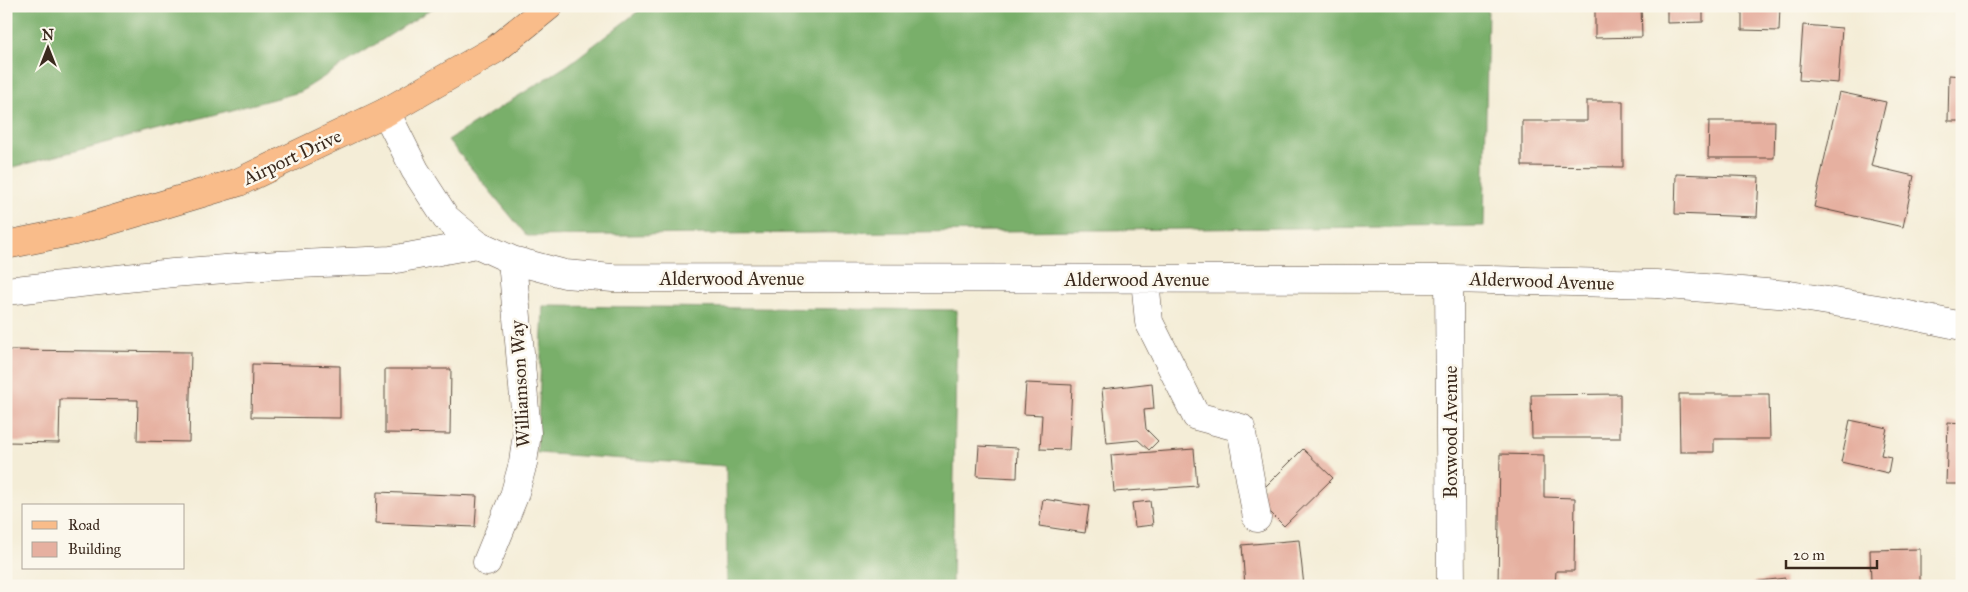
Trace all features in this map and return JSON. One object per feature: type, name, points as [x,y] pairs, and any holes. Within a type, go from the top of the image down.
[{"type":"main road","name":"Airport Drive","points":[[6,245],[75,231],[239,182],[386,112],[496,48],[549,6]]},
{"type":"street","name":"Alderwood Avenue","points":[[386,112],[415,170],[446,218],[476,244],[512,260],[566,274],[613,278],[1448,279],[1656,284],[1790,295],[1884,310],[1962,326]]},
{"type":"street","points":[[6,291],[173,273],[277,265],[391,260],[476,244]]},
{"type":"street","name":"Williamson Way","points":[[487,562],[514,496],[523,463],[527,432],[512,260]]},
{"type":"street","points":[[1145,279],[1149,322],[1196,416],[1241,428],[1257,518]]},
{"type":"street","name":"Boxwood Avenue","points":[[1448,279],[1451,586]]},
{"type":"green space","points":[[6,6],[436,6],[300,92],[6,169]]},
{"type":"green space","points":[[645,6],[1488,6],[1484,226],[527,236],[448,140],[568,65]]},
{"type":"green space","points":[[543,306],[957,310],[952,586],[727,586],[726,466],[537,453]]},
{"type":"building","points":[[1595,6],[1641,6],[1642,37],[1595,38]]},
{"type":"building","points":[[1667,6],[1703,6],[1703,22],[1667,23]]},
{"type":"building","points":[[1742,6],[1780,6],[1779,31],[1742,30]]},
{"type":"building","points":[[1803,25],[1842,28],[1838,83],[1799,80]]},
{"type":"building","points":[[1949,75],[1962,76],[1962,121],[1948,121]]},
{"type":"building","points":[[1839,92],[1886,102],[1871,166],[1914,176],[1903,227],[1814,207]]},
{"type":"building","points":[[1587,101],[1623,101],[1623,167],[1522,166],[1522,121],[1587,121]]},
{"type":"building","points":[[1709,121],[1775,121],[1774,158],[1708,158]]},
{"type":"building","points":[[1676,174],[1759,177],[1757,217],[1675,214]]},
{"type":"building","points":[[8,350],[191,352],[189,442],[137,441],[138,400],[60,399],[59,443],[7,442]]},
{"type":"building","points":[[252,364],[340,366],[340,418],[251,417]]},
{"type":"building","points":[[385,369],[451,369],[450,434],[385,433]]},
{"type":"building","points":[[1026,383],[1072,385],[1069,450],[1040,449],[1042,415],[1024,414]]},
{"type":"building","points":[[1152,383],[1154,409],[1144,410],[1146,429],[1158,441],[1149,450],[1138,440],[1107,443],[1102,389]]},
{"type":"building","points":[[1620,394],[1620,438],[1532,438],[1531,395]]},
{"type":"building","points":[[1679,394],[1769,394],[1770,439],[1714,439],[1714,452],[1680,452]]},
{"type":"building","points":[[1850,420],[1887,428],[1881,455],[1891,457],[1888,473],[1841,462]]},
{"type":"building","points":[[1948,422],[1962,423],[1962,484],[1946,484]]},
{"type":"building","points":[[979,446],[1018,448],[1017,478],[977,476]]},
{"type":"building","points":[[1194,449],[1197,486],[1114,492],[1111,455]]},
{"type":"building","points":[[1303,449],[1333,478],[1284,526],[1255,497]]},
{"type":"building","points":[[1500,454],[1544,455],[1544,497],[1575,498],[1574,571],[1556,571],[1555,586],[1498,586]]},
{"type":"building","points":[[377,492],[477,496],[475,527],[376,523]]},
{"type":"building","points":[[1043,499],[1089,506],[1085,533],[1039,526]]},
{"type":"building","points":[[1150,501],[1153,525],[1135,527],[1132,503]]},
{"type":"building","points":[[1299,540],[1304,586],[1245,586],[1242,545]]},
{"type":"building","points":[[1920,549],[1920,582],[1871,583],[1870,550]]},
{"type":"building","points":[[1785,578],[1786,586],[1754,586],[1753,582]]}]
